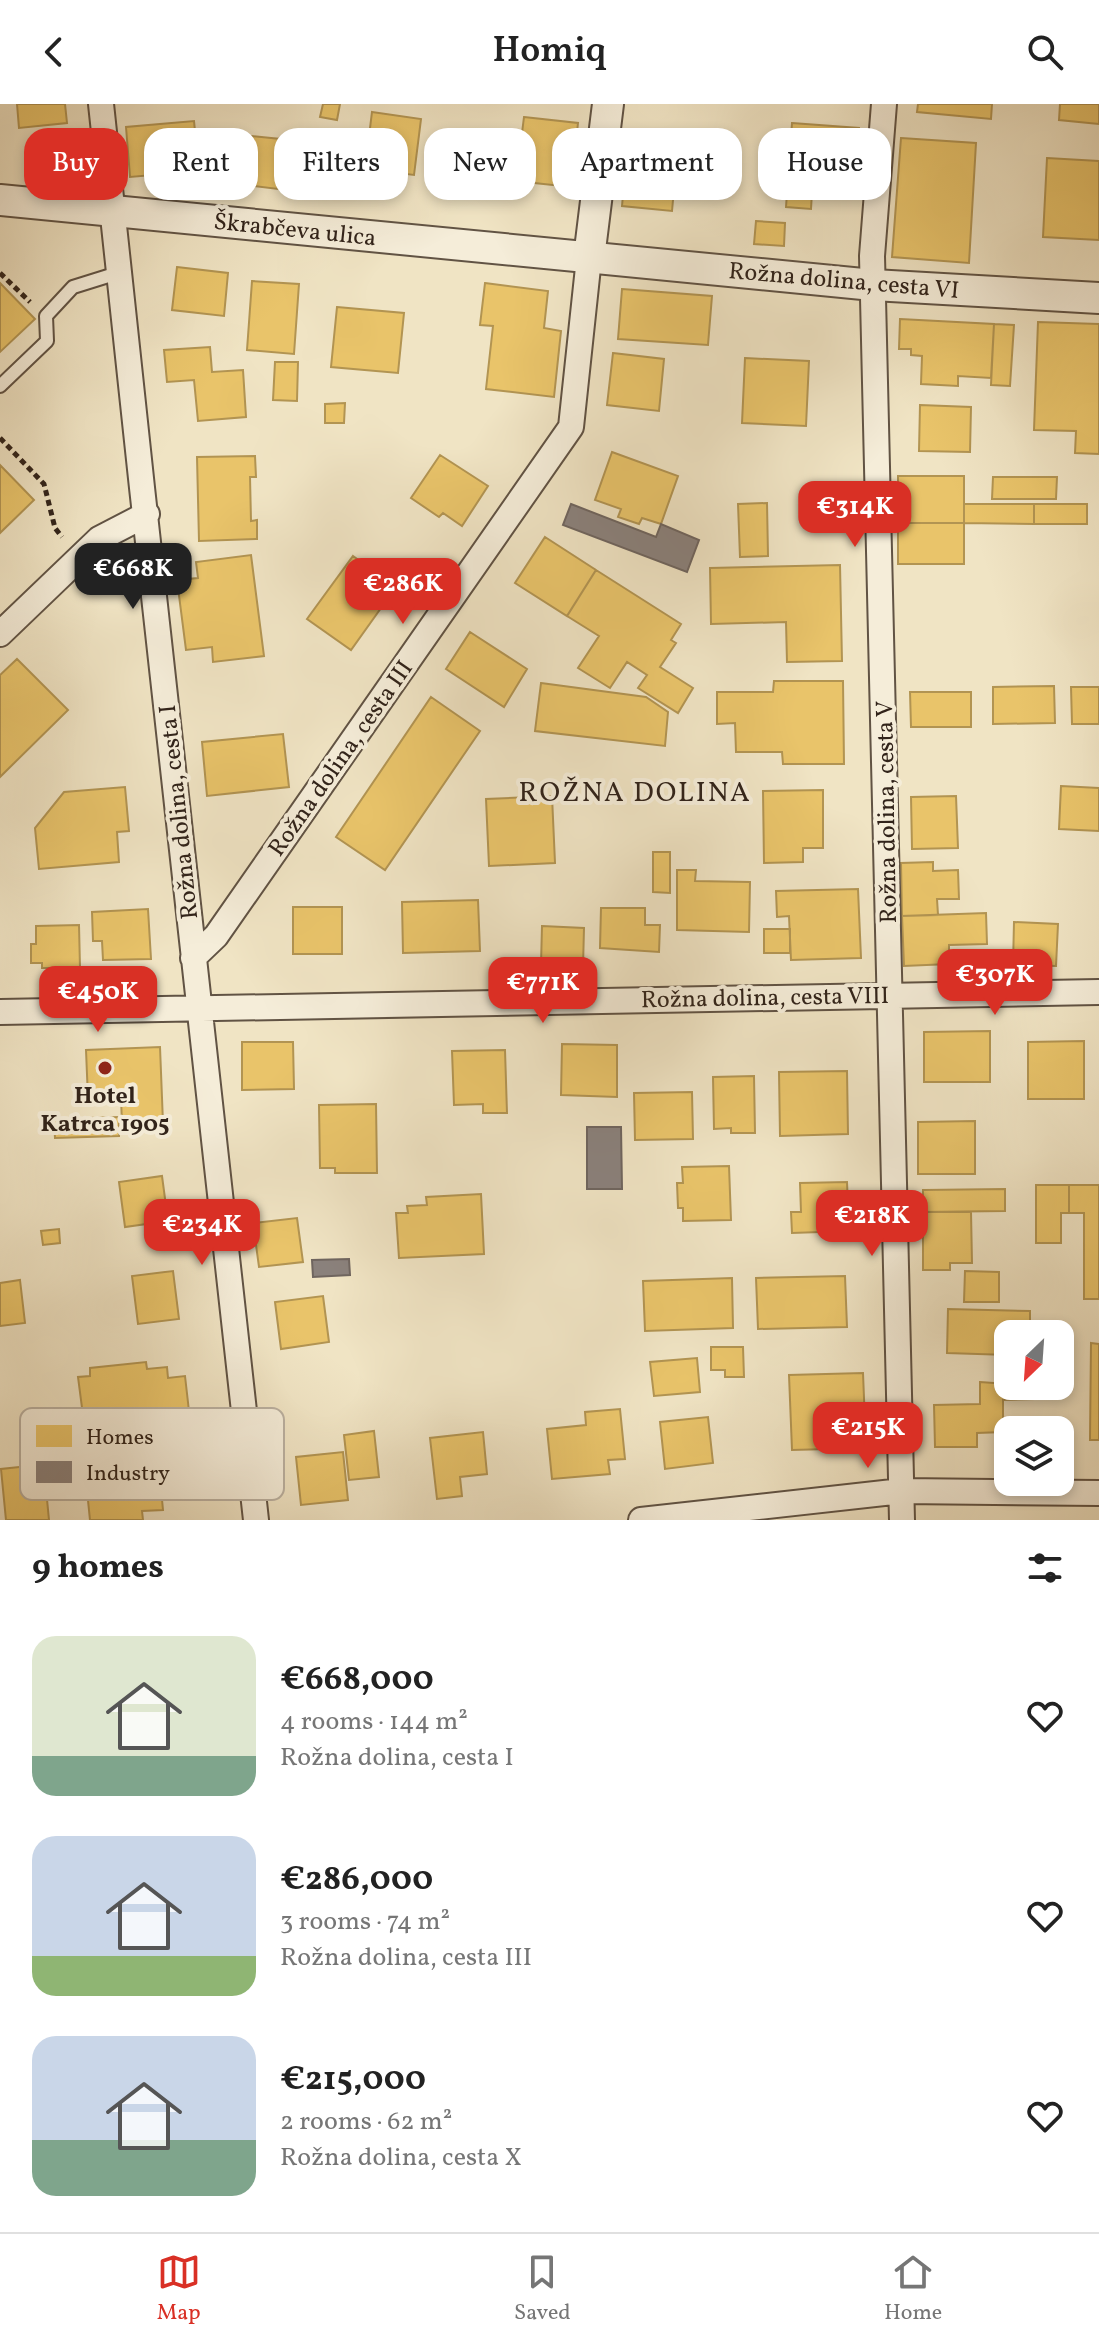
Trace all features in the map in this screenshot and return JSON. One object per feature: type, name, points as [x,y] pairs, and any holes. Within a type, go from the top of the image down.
[{"type":"street","name":"Rožna dolina, cesta I","points":[[101,104],[147,514],[193,958],[195,1008],[243,1408]]},
{"type":"street","name":"Rožna dolina, cesta III","points":[[193,958],[216,936],[571,427],[608,104]]},
{"type":"street","name":"Rožna dolina, cesta V","points":[[884,104],[873,285],[902,1520]]},
{"type":"street","name":"Škrabčeva ulica","points":[[0,200],[589,258]]},
{"type":"street","name":"Rožna dolina, cesta VI","points":[[589,258],[873,285],[1099,298]]},
{"type":"street","points":[[0,634],[99,539],[147,514]]},
{"type":"street","name":"Rožna dolina, cesta VIII","points":[[0,1012],[1099,992]]},
{"type":"street","points":[[641,1520],[902,1491],[1099,1493]]},
{"type":"street","name":"Rožna dolina, cesta I","points":[[254,1500],[256,1520]]},
{"type":"lane","points":[[0,386],[47,341],[46,316],[73,287],[121,272]]},
{"type":"path","points":[[0,273],[46,316]]},
{"type":"path","points":[[0,438],[44,484],[55,528],[78,557]]},
{"type":"building: Homes","points":[[17,104],[65,104],[67,123],[19,128]]},
{"type":"building: Homes","points":[[323,104],[340,104],[337,120],[320,117]]},
{"type":"building: Homes","points":[[918,104],[992,104],[991,119],[917,112]]},
{"type":"building: Homes","points":[[1060,104],[1099,104],[1099,124],[1059,120]]},
{"type":"building: Homes","points":[[372,112],[421,119],[414,175],[408,174],[408,128],[370,128]]},
{"type":"building: Homes","points":[[524,117],[578,123],[577,128],[552,128],[552,185],[536,183],[536,128],[523,128]]},
{"type":"building: Homes","points":[[194,121],[195,128],[144,128],[144,176],[130,177],[126,127]]},
{"type":"building: Homes","points":[[792,123],[859,128],[792,128]]},
{"type":"building: Homes","points":[[258,137],[274,138],[274,189],[258,187]]},
{"type":"building: Homes","points":[[901,138],[976,143],[969,263],[892,257]]},
{"type":"building: Homes","points":[[1047,158],[1099,161],[1099,240],[1043,237]]},
{"type":"building: Homes","points":[[623,200],[673,200],[672,211],[622,206]]},
{"type":"building: Homes","points":[[786,200],[812,200],[811,209],[786,207]]},
{"type":"building: Homes","points":[[756,221],[785,223],[784,246],[754,244]]},
{"type":"building: Homes","points":[[177,267],[228,273],[224,316],[172,310]]},
{"type":"building: Homes","points":[[252,281],[299,284],[294,354],[247,350]]},
{"type":"building: Homes","points":[[0,283],[35,319],[0,352]]},
{"type":"building: Homes","points":[[485,283],[548,291],[544,328],[561,331],[554,397],[486,389],[493,326],[480,325]]},
{"type":"building: Homes","points":[[622,289],[712,296],[708,345],[618,339]]},
{"type":"building: Homes","points":[[337,307],[404,313],[398,373],[331,367]]},
{"type":"building: Homes","points":[[900,319],[994,324],[991,378],[958,376],[958,386],[921,384],[922,356],[911,355],[911,349],[899,349]]},
{"type":"building: Homes","points":[[1038,322],[1099,324],[1099,454],[1075,453],[1076,431],[1034,430]]},
{"type":"building: Homes","points":[[994,324],[1014,325],[1010,386],[991,385]]},
{"type":"building: Homes","points":[[210,347],[212,372],[243,370],[246,417],[198,421],[194,380],[167,382],[164,350]]},
{"type":"building: Homes","points":[[613,353],[664,359],[659,411],[607,405]]},
{"type":"building: Homes","points":[[745,358],[809,361],[806,426],[742,423]]},
{"type":"building: Homes","points":[[275,362],[298,362],[297,401],[273,400]]},
{"type":"building: Homes","points":[[345,403],[344,423],[325,423],[325,404]]},
{"type":"building: Homes","points":[[920,405],[971,407],[970,452],[919,451]]},
{"type":"building: Homes","points":[[612,452],[678,476],[661,524],[642,518],[639,524],[618,517],[621,509],[595,500]]},
{"type":"building: Homes","points":[[440,455],[488,486],[462,526],[443,513],[439,517],[411,498]]},
{"type":"building: Homes","points":[[255,456],[256,477],[250,477],[251,521],[257,520],[257,539],[199,541],[197,457]]},
{"type":"building: Homes","points":[[0,465],[34,500],[0,533]]},
{"type":"building: Homes","points":[[898,476],[964,476],[964,523],[898,523]]},
{"type":"building: Homes","points":[[993,477],[1057,477],[1056,499],[992,499]]},
{"type":"building: Homes","points":[[767,503],[768,556],[740,557],[738,504]]},
{"type":"building: Homes","points":[[964,504],[1034,504],[1034,524],[964,523]]},
{"type":"building: Homes","points":[[1034,504],[1087,504],[1087,524],[1034,524]]},
{"type":"building: Homes","points":[[898,523],[964,523],[964,564],[898,564]]},
{"type":"building: Homes","points":[[545,537],[596,570],[567,616],[515,583]]},
{"type":"building: Homes","points":[[251,555],[264,656],[213,662],[212,647],[186,650],[177,580],[198,578],[196,562]]},
{"type":"building: Homes","points":[[353,556],[396,587],[351,650],[307,619]]},
{"type":"building: Homes","points":[[840,565],[842,661],[787,662],[786,622],[711,624],[710,568]]},
{"type":"building: Homes","points":[[596,570],[681,624],[671,640],[676,643],[660,667],[693,688],[678,713],[638,688],[647,675],[627,662],[610,688],[578,668],[599,636],[567,616]]},
{"type":"building: Homes","points":[[470,632],[527,669],[504,707],[446,669]]},
{"type":"building: Homes","points":[[17,659],[68,710],[0,777],[0,675]]},
{"type":"building: Homes","points":[[774,681],[843,681],[844,764],[783,764],[782,752],[736,752],[735,723],[717,724],[717,692],[773,692]]},
{"type":"building: Homes","points":[[541,683],[646,697],[668,712],[665,746],[535,731]]},
{"type":"building: Homes","points":[[1054,686],[1055,723],[993,724],[993,687]]},
{"type":"building: Homes","points":[[1071,687],[1099,687],[1099,724],[1072,724]]},
{"type":"building: Homes","points":[[910,692],[971,692],[971,727],[911,727]]},
{"type":"building: Homes","points":[[431,697],[480,731],[385,870],[336,837]]},
{"type":"building: Homes","points":[[283,734],[289,787],[207,796],[202,742]]},
{"type":"building: Homes","points":[[1061,786],[1099,788],[1099,831],[1059,829]]},
{"type":"building: Homes","points":[[125,787],[129,831],[117,832],[119,862],[39,869],[35,828],[64,792]]},
{"type":"building: Homes","points":[[823,790],[823,848],[803,848],[803,862],[764,863],[763,791]]},
{"type":"building: Homes","points":[[552,796],[555,863],[489,866],[486,799]]},
{"type":"building: Homes","points":[[956,796],[958,848],[912,849],[911,797]]},
{"type":"building: Homes","points":[[653,852],[670,852],[670,893],[653,892]]},
{"type":"building: Homes","points":[[933,862],[933,871],[958,870],[959,899],[937,899],[938,915],[902,916],[901,863]]},
{"type":"building: Homes","points":[[677,870],[696,870],[695,881],[750,882],[749,932],[677,930]]},
{"type":"building: Homes","points":[[858,889],[861,958],[791,960],[789,916],[777,917],[776,891]]},
{"type":"building: Homes","points":[[478,900],[480,951],[403,953],[402,902]]},
{"type":"building: Homes","points":[[293,907],[342,907],[342,954],[293,954]]},
{"type":"building: Homes","points":[[601,908],[645,908],[645,925],[660,925],[659,952],[600,948]]},
{"type":"building: Homes","points":[[148,909],[151,959],[103,960],[102,941],[93,941],[92,912]]},
{"type":"building: Homes","points":[[986,913],[987,944],[949,945],[949,964],[904,966],[902,916]]},
{"type":"building: Homes","points":[[1014,922],[1058,924],[1056,966],[1013,965]]},
{"type":"building: Homes","points":[[79,925],[80,968],[42,968],[42,963],[31,963],[31,944],[36,944],[36,926]]},
{"type":"building: Homes","points":[[542,926],[584,928],[583,967],[541,965]]},
{"type":"building: Homes","points":[[764,929],[790,929],[790,953],[764,953]]},
{"type":"building: Homes","points":[[990,1031],[990,1082],[924,1082],[924,1032]]},
{"type":"building: Homes","points":[[1084,1041],[1084,1099],[1028,1099],[1028,1042]]},
{"type":"building: Homes","points":[[242,1042],[293,1042],[294,1089],[242,1090]]},
{"type":"building: Homes","points":[[562,1044],[617,1045],[617,1097],[561,1095]]},
{"type":"building: Homes","points":[[160,1047],[163,1123],[122,1124],[121,1098],[88,1099],[86,1050]]},
{"type":"building: Homes","points":[[505,1050],[507,1113],[483,1113],[483,1104],[454,1105],[452,1051]]},
{"type":"building: Homes","points":[[847,1071],[848,1134],[780,1136],[779,1072]]},
{"type":"building: Homes","points":[[754,1076],[755,1133],[731,1133],[731,1128],[714,1129],[713,1077]]},
{"type":"building: Homes","points":[[692,1092],[693,1139],[635,1140],[634,1093]]},
{"type":"building: Homes","points":[[376,1104],[377,1173],[335,1173],[335,1168],[320,1168],[319,1105]]},
{"type":"building: Homes","points":[[119,1117],[119,1136],[55,1138],[54,1119]]},
{"type":"building: Homes","points":[[975,1121],[975,1174],[918,1174],[918,1122]]},
{"type":"building: Homes","points":[[729,1166],[731,1220],[683,1221],[683,1208],[678,1208],[677,1183],[683,1183],[682,1167]]},
{"type":"building: Homes","points":[[162,1176],[168,1221],[125,1227],[119,1182]]},
{"type":"building: Homes","points":[[847,1182],[849,1231],[792,1233],[791,1212],[801,1212],[800,1183]]},
{"type":"building: Homes","points":[[1036,1185],[1069,1185],[1069,1213],[1061,1213],[1061,1243],[1036,1243]]},
{"type":"building: Homes","points":[[1069,1185],[1099,1185],[1099,1299],[1084,1299],[1084,1213],[1069,1213]]},
{"type":"building: Homes","points":[[1005,1189],[1005,1211],[923,1212],[923,1190]]},
{"type":"building: Homes","points":[[481,1194],[484,1254],[399,1258],[396,1213],[408,1213],[407,1206],[427,1205],[426,1197]]},
{"type":"building: Homes","points":[[923,1212],[971,1212],[972,1263],[950,1263],[950,1270],[923,1270]]},
{"type":"building: Homes","points":[[297,1218],[303,1262],[259,1267],[253,1223]]},
{"type":"building: Homes","points":[[59,1229],[60,1243],[43,1245],[41,1231]]},
{"type":"building: Homes","points":[[173,1271],[179,1319],[138,1324],[132,1276]]},
{"type":"building: Homes","points":[[965,1271],[999,1272],[999,1302],[964,1302]]},
{"type":"building: Homes","points":[[845,1276],[847,1327],[758,1329],[756,1278]]},
{"type":"building: Homes","points":[[732,1278],[733,1328],[645,1331],[643,1281]]},
{"type":"building: Homes","points":[[20,1280],[25,1323],[0,1326],[0,1283]]},
{"type":"building: Homes","points":[[323,1296],[329,1342],[281,1349],[275,1302]]},
{"type":"building: Homes","points":[[948,1309],[1030,1311],[1030,1320],[994,1320],[994,1355],[947,1353]]},
{"type":"building: Homes","points":[[1091,1343],[1099,1344],[1099,1440],[1090,1440]]},
{"type":"building: Homes","points":[[711,1347],[743,1347],[744,1377],[725,1377],[725,1370],[711,1370]]},
{"type":"building: Homes","points":[[697,1358],[700,1392],[654,1396],[650,1362]]},
{"type":"building: Homes","points":[[146,1362],[147,1369],[167,1367],[168,1378],[185,1376],[189,1408],[82,1408],[78,1377],[90,1376],[90,1368]]},
{"type":"building: Homes","points":[[863,1373],[866,1448],[792,1450],[789,1375]]},
{"type":"building: Homes","points":[[980,1382],[994,1383],[994,1400],[1003,1400],[1003,1416],[994,1416],[994,1432],[977,1433],[977,1447],[935,1447],[934,1405],[980,1404]]},
{"type":"building: Homes","points":[[620,1409],[625,1459],[608,1460],[610,1474],[552,1479],[547,1429],[586,1425],[585,1412]]},
{"type":"building: Homes","points":[[708,1417],[713,1463],[665,1469],[660,1422]]},
{"type":"building: Homes","points":[[374,1431],[379,1477],[349,1480],[344,1435]]},
{"type":"building: Homes","points":[[483,1432],[487,1474],[460,1477],[462,1496],[437,1499],[430,1438]]},
{"type":"building: Homes","points":[[343,1452],[348,1500],[301,1505],[296,1457]]},
{"type":"building: Homes","points":[[20,1467],[20,1500],[47,1500],[49,1520],[6,1520],[1,1469]]},
{"type":"building: Homes","points":[[88,1500],[162,1500],[163,1510],[142,1511],[143,1520],[90,1520]]},
{"type":"building: Industry","points":[[571,504],[656,537],[661,524],[699,540],[687,572],[563,525]]},
{"type":"building: Industry","points":[[587,1127],[621,1127],[622,1189],[587,1189]]},
{"type":"building: Industry","points":[[349,1259],[350,1275],[313,1277],[312,1260]]},
{"type":"place","name":"Hotel Katrca 1905","points":[[105,1068]]},
{"type":"district","name":"ROŽNA DOLINA","points":[[635,791]]}]
